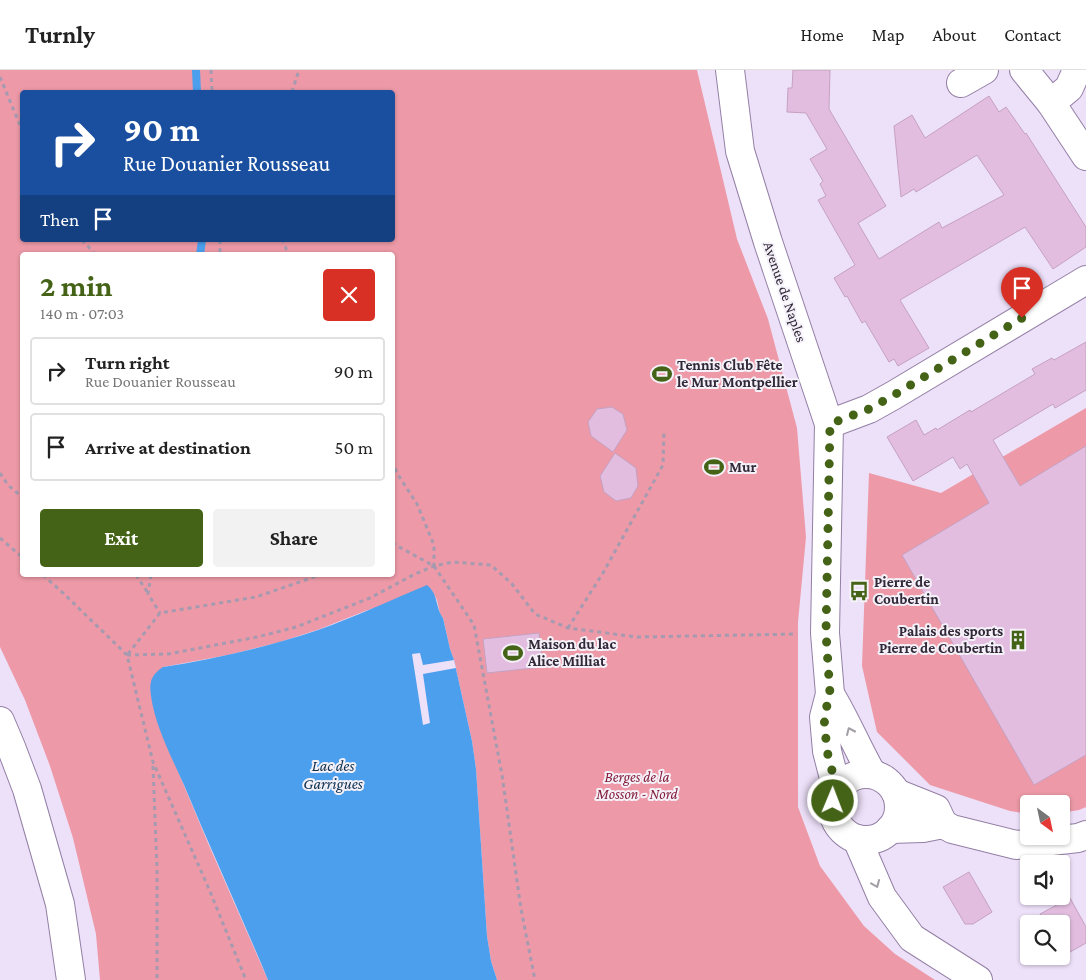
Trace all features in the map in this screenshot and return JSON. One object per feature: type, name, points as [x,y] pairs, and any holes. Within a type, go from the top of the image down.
[{"type":"street","name":"Avenue de Naples","points":[[730,70],[740,151],[768,242],[830,424],[826,633],[830,694],[824,717],[827,751],[837,790]]},
{"type":"street","points":[[1024,70],[1051,103],[1086,156]]},
{"type":"street","points":[[1051,103],[1069,88],[1076,70]]},
{"type":"street","points":[[830,424],[869,409],[894,395],[1086,280]]},
{"type":"street","name":"Avenue de Naples","points":[[830,694],[872,774]]},
{"type":"street","points":[[0,721],[26,788],[60,904],[71,980]]},
{"type":"street","points":[[890,830],[896,820],[899,804],[893,788],[881,777],[872,774],[852,776],[843,783],[837,790],[833,801],[833,811],[836,822],[843,831],[857,839],[868,840],[890,830],[923,828],[943,824]]},
{"type":"street","points":[[896,793],[936,809],[943,824],[952,829],[1016,845],[1083,840]]},
{"type":"street","points":[[857,839],[882,897],[912,938],[978,980]]},
{"type":"path","points":[[210,70],[212,90]]},
{"type":"path","points":[[293,90],[299,70]]},
{"type":"path","points":[[0,78],[20,125]]},
{"type":"path","points":[[84,242],[93,252]]},
{"type":"path","points":[[568,628],[603,573],[664,465],[664,430]]},
{"type":"path","points":[[395,467],[417,504],[434,544],[434,566]]},
{"type":"path","points":[[0,474],[8,485],[20,495]]},
{"type":"path","points":[[0,538],[20,555]]},
{"type":"path","points":[[395,544],[434,566],[474,625],[502,775],[521,909],[534,980]]},
{"type":"path","points":[[127,655],[168,654],[257,637],[296,627],[370,598],[434,566],[453,562],[491,565],[512,584],[535,614],[568,628],[637,637],[826,633]]},
{"type":"path","points":[[45,577],[127,655],[153,762],[209,889],[246,980]]},
{"type":"path","points":[[137,577],[160,613]]},
{"type":"path","points":[[148,594],[151,577]]},
{"type":"path","points":[[127,655],[160,613],[256,597],[314,577]]},
{"type":"path","points":[[153,762],[157,869],[157,980]]},
{"type":"green space","name":"Berges de la Mosson - Nord","points":[[0,70],[697,70],[737,239],[768,319],[797,428],[806,537],[798,622],[798,807],[820,866],[864,926],[895,954],[935,980],[497,980],[491,961],[487,936],[476,769],[472,741],[443,618],[431,589],[280,642],[228,655],[163,667],[151,695],[160,728],[268,980],[100,980],[96,934],[73,838],[50,766],[25,700],[0,647]]},
{"type":"green space","points":[[1086,408],[1086,807],[1070,812],[1070,795],[1020,795],[1020,813],[930,785],[877,732],[862,666],[869,473],[941,493]]},
{"type":"water","name":"Lac des Garrigues","points":[[427,585],[435,597],[443,618],[472,741],[476,769],[487,936],[491,961],[497,980],[268,980],[160,730],[151,696],[150,687],[152,679],[163,667],[241,652],[280,642],[346,620]]},
{"type":"pier","points":[[420,653],[423,665],[454,660],[456,668],[423,674],[430,723],[423,725],[412,654]]},
{"type":"building","points":[[793,70],[830,70],[829,109],[886,206],[858,223],[879,259],[939,222],[942,228],[1004,195],[977,155],[916,192],[914,189],[901,197],[894,126],[912,115],[925,138],[989,96],[999,112],[1006,107],[1026,133],[1086,227],[1086,247],[1053,269],[1025,227],[900,300],[929,348],[898,366],[894,359],[889,362],[865,321],[862,323],[847,296],[845,297],[834,278],[855,265],[818,200],[826,196],[820,184],[823,181],[810,159],[827,149],[806,113],[787,112],[788,88],[792,88]]},
{"type":"building","name":"Palais des sports Pierre de Coubertin","points":[[1086,342],[1086,390],[1055,408],[1053,404],[993,440],[1020,486],[1086,446],[1086,755],[1034,785],[902,555],[989,503],[967,464],[960,469],[953,457],[913,481],[887,437],[916,420],[924,435],[936,428],[937,430],[1035,374],[1032,369],[1052,358],[1054,360]]},
{"type":"building","points":[[612,407],[623,414],[627,430],[613,452],[591,436],[588,422],[597,409]]},
{"type":"building","points":[[615,453],[636,468],[638,486],[631,498],[616,501],[604,492],[600,476]]},
{"type":"building","name":"Maison du lac Alice Milliat","points":[[539,633],[543,667],[487,673],[483,639]]},
{"type":"building","points":[[969,872],[992,912],[973,924],[965,924],[943,887]]},
{"type":"building","points":[[1070,898],[1086,927],[1086,943],[1070,952],[1070,915],[1040,914],[1057,905],[1070,905]]},
{"type":"waterway","points":[[196,70],[197,90]]},
{"type":"waterway","points":[[200,252],[202,242]]},
{"type":"place","name":"Tennis Club Fête le Mur Montpellier","points":[[662,374]]},
{"type":"place","name":"Mur","points":[[714,467]]},
{"type":"place","name":"Pierre de Coubertin","points":[[859,591]]},
{"type":"place","name":"Palais des sports Pierre de Coubertin","points":[[1018,640]]},
{"type":"place","name":"Maison du lac Alice Milliat","points":[[513,653]]},
{"type":"route","points":[[833,801],[837,790],[827,751],[824,717],[830,694],[826,633],[826,544],[830,424],[869,409],[1022,318]]}]
